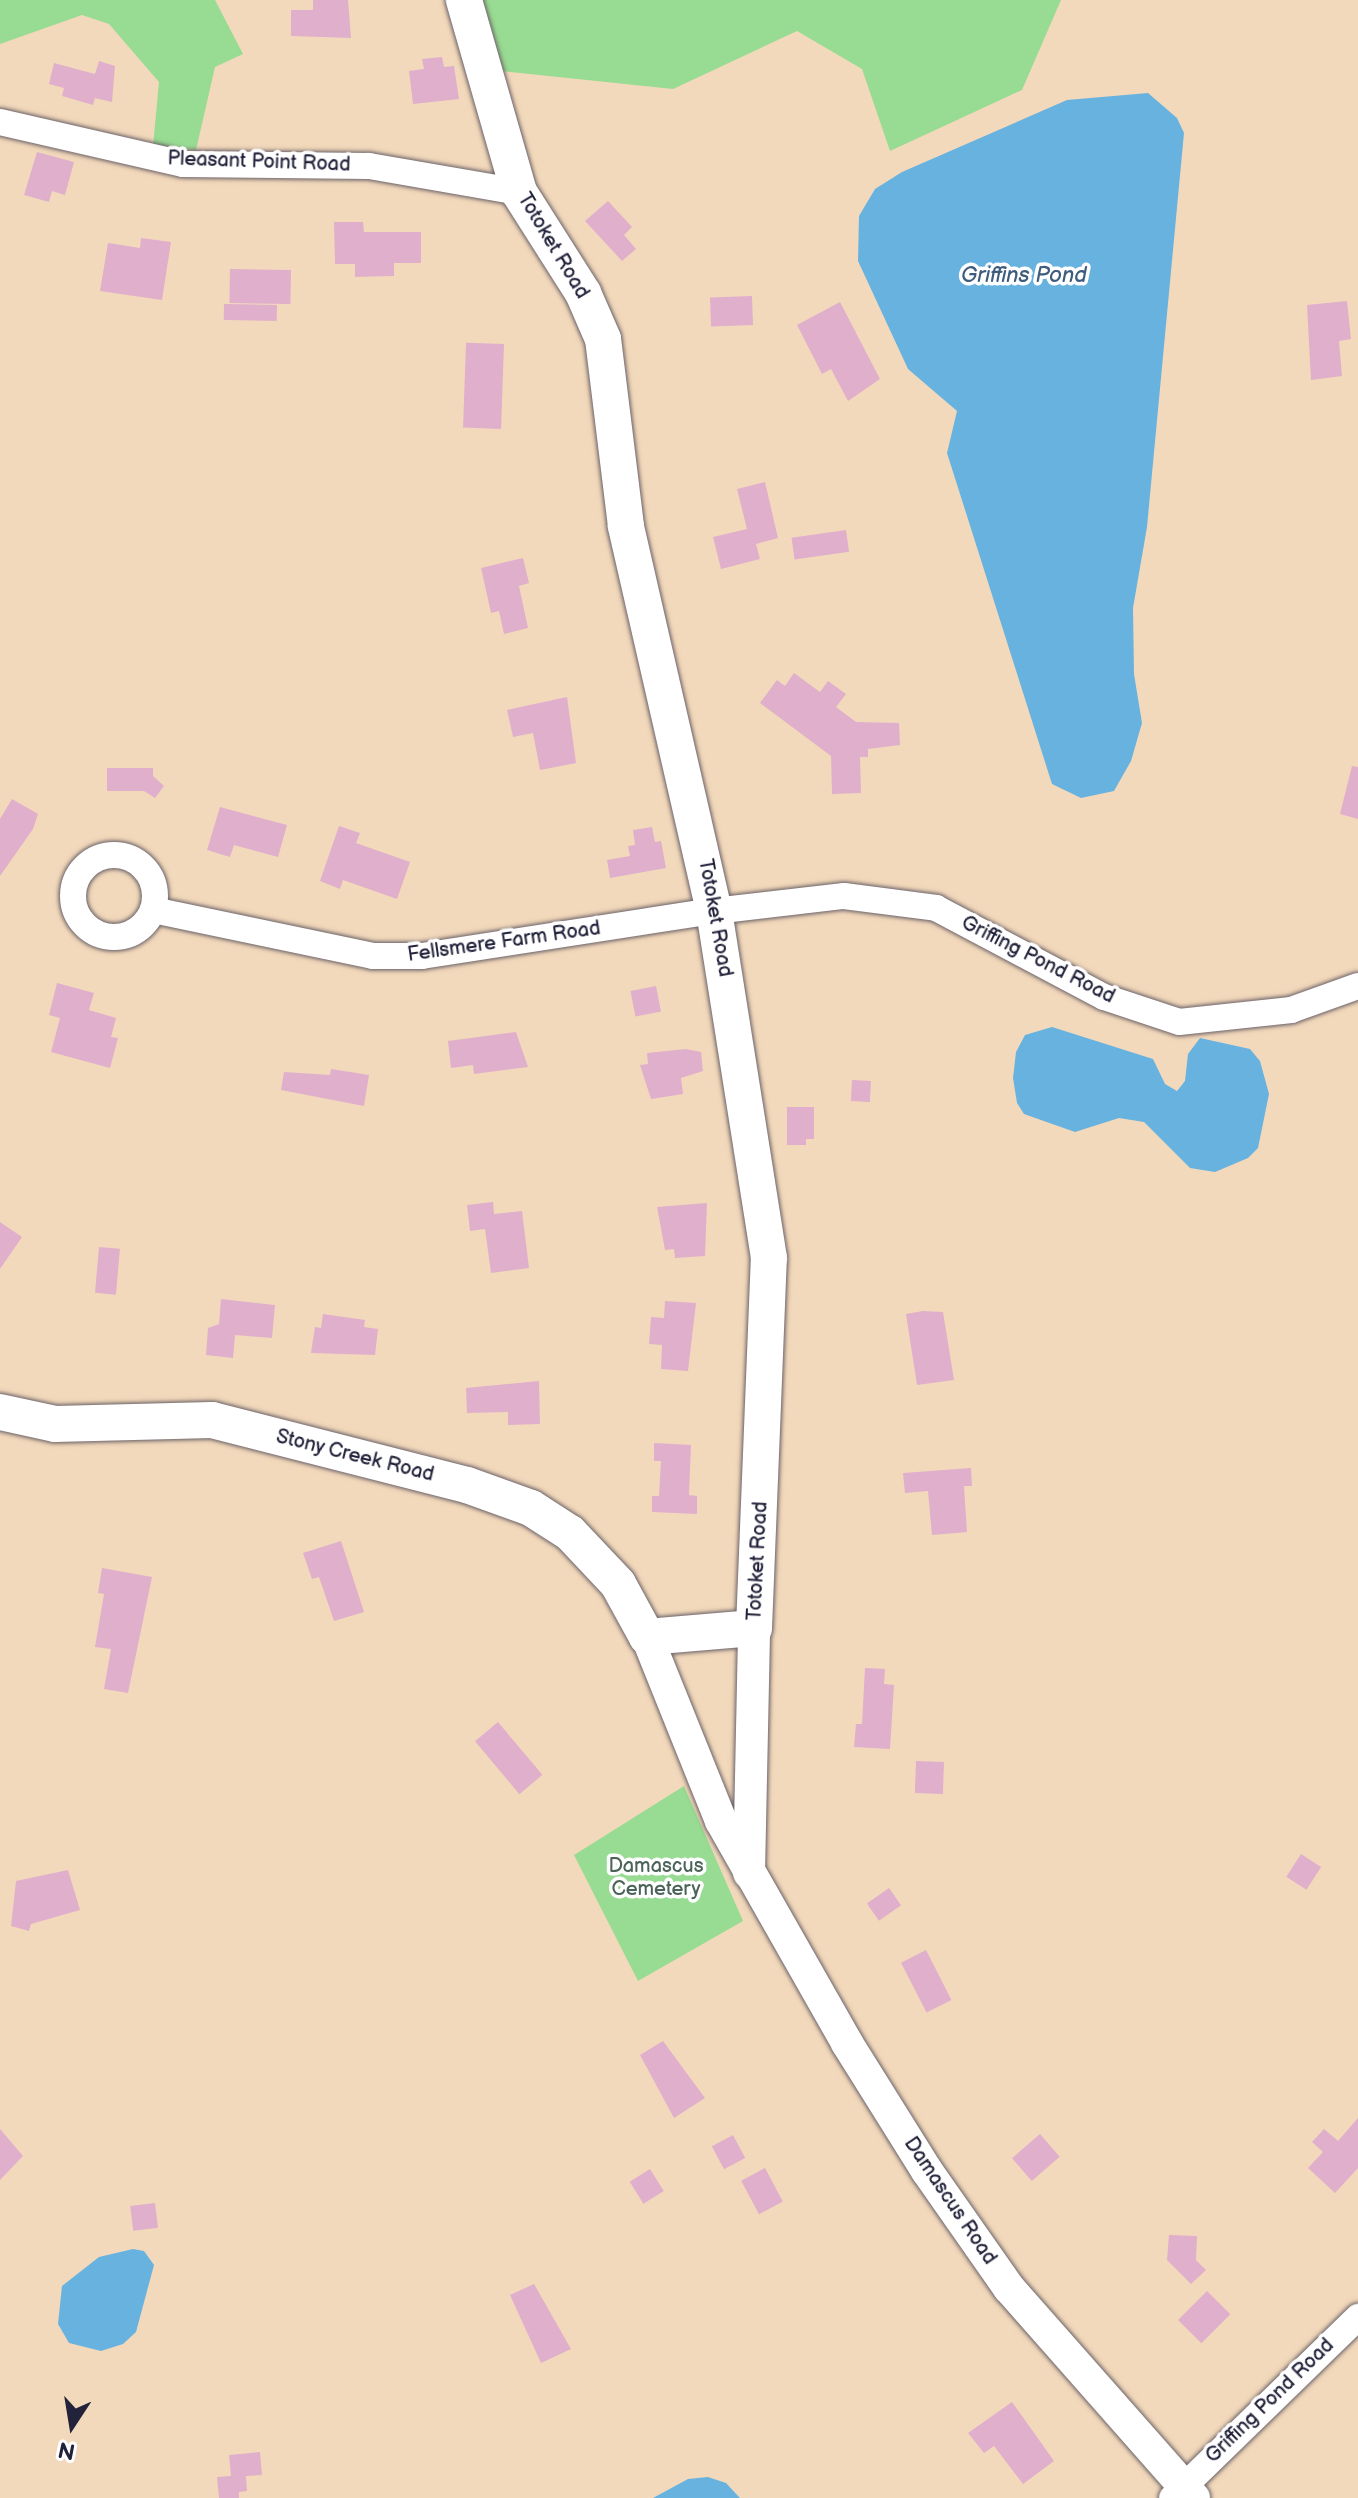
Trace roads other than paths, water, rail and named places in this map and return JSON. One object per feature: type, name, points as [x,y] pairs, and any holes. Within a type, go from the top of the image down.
[{"type":"main road","name":"Totoket Road","points":[[464,0],[519,192],[583,293],[603,339],[626,526],[714,911],[769,1258],[754,1628]]},
{"type":"main road","name":"Stony Creek Road","points":[[0,1412],[55,1424],[212,1420],[467,1485],[531,1508],[570,1533],[618,1584],[647,1637]]},
{"type":"main road","points":[[647,1637],[754,1628]]},
{"type":"street","name":"Pleasant Point Road","points":[[0,122],[183,164],[369,166],[519,192]]},
{"type":"street","name":"Griffing Pond Road","points":[[714,911],[844,896],[936,908],[1104,997],[1179,1022],[1291,1010],[1358,986]]},
{"type":"street","name":"Fellsmere Farm Road","points":[[153,910],[373,956],[422,956],[714,911]]},
{"type":"street","name":"Totoket Road","points":[[749,1873],[754,1628]]},
{"type":"street","name":"Stony Creek Road","points":[[647,1637],[704,1784],[749,1873]]},
{"type":"street","name":"Damascus Road","points":[[749,1873],[927,2171],[1009,2288],[1182,2494]]},
{"type":"street","name":"Griffing Pond Road","points":[[1182,2494],[1358,2317]]},
{"type":"water","name":"Griffins Pond","points":[[1148,93],[1177,118],[1184,133],[1147,527],[1133,608],[1134,674],[1142,723],[1131,761],[1114,791],[1081,798],[1052,784],[947,453],[957,411],[908,369],[858,261],[859,216],[875,189],[902,172],[1067,100]]},
{"type":"water","points":[[1052,1027],[1153,1059],[1165,1084],[1177,1091],[1185,1081],[1188,1054],[1200,1038],[1250,1049],[1260,1061],[1269,1094],[1258,1148],[1248,1158],[1215,1172],[1190,1168],[1144,1122],[1119,1118],[1075,1132],[1024,1114],[1017,1103],[1013,1078],[1016,1052],[1025,1035]]},
{"type":"water","points":[[133,2249],[144,2251],[154,2265],[136,2332],[123,2344],[101,2351],[69,2343],[58,2324],[62,2286],[99,2257]]},
{"type":"water","points":[[708,2477],[726,2483],[740,2498],[653,2498],[688,2479]]},
{"type":"park label","name":"Damascus Cemetery","points":[[656,1878]]}]
